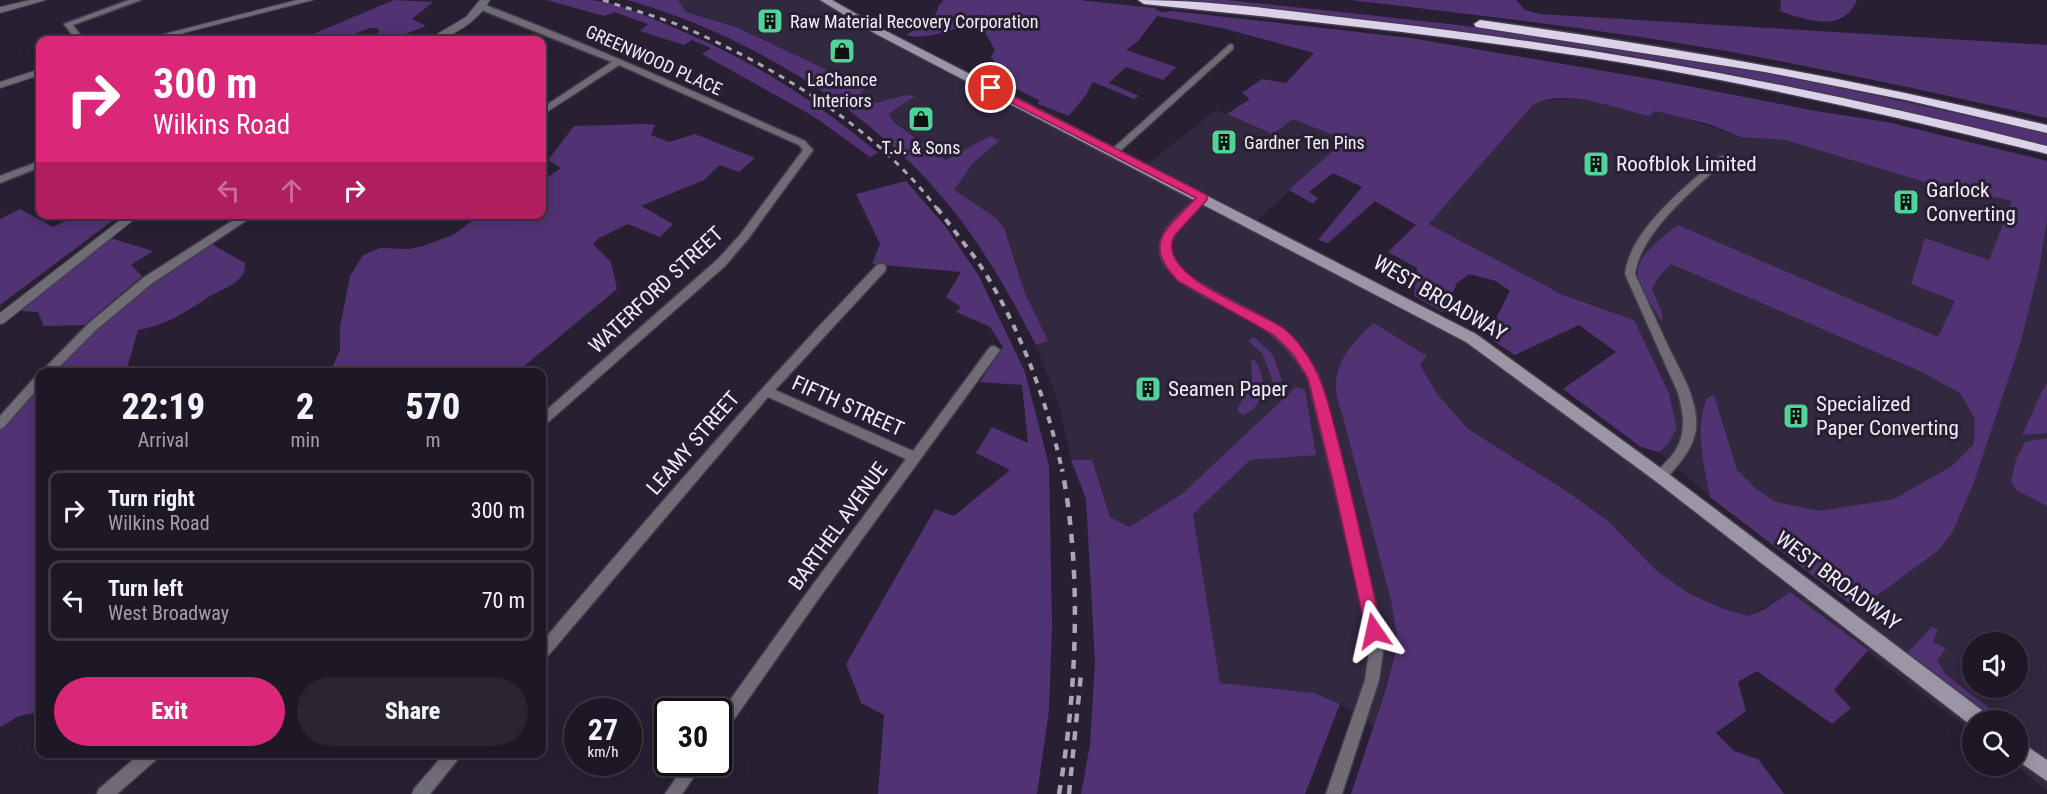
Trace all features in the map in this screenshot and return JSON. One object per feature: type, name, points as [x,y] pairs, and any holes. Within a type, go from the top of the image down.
[{"type":"highway","points":[[1144,0],[1479,37],[1639,61],[1832,98],[2047,150]]},
{"type":"highway","points":[[1254,0],[1472,23],[1668,51],[1873,89],[2047,129]]},
{"type":"main road","name":"WEST BROADWAY","points":[[825,0],[880,32],[1471,338],[1660,476],[1967,710]]},
{"type":"main road","points":[[2028,757],[2047,772]]},
{"type":"street","points":[[0,10],[41,0]]},
{"type":"street","points":[[78,36],[68,24],[137,0]]},
{"type":"street","points":[[179,36],[308,0]]},
{"type":"street","points":[[438,36],[459,25],[484,4]]},
{"type":"street","name":"GREENWOOD PLACE","points":[[484,4],[802,143],[808,150]]},
{"type":"street","points":[[544,36],[550,33]]},
{"type":"street","points":[[1114,152],[1230,47]]},
{"type":"street","points":[[546,109],[618,62]]},
{"type":"street","points":[[0,85],[36,73]]},
{"type":"street","name":"WATERFORD STREET","points":[[546,417],[721,264],[751,228],[808,150]]},
{"type":"street","points":[[1660,476],[1685,447],[1689,434],[1689,414],[1684,393],[1630,274],[1630,265],[1638,248],[1669,209],[1722,159]]},
{"type":"street","points":[[0,180],[36,166]]},
{"type":"street","points":[[1203,198],[1169,234],[1165,243],[1165,255],[1172,267],[1183,278],[1279,332],[1297,351],[1314,377],[1373,622],[1376,652],[1372,680],[1334,794]]},
{"type":"street","points":[[0,320],[130,219]]},
{"type":"street","points":[[51,368],[92,327],[147,281],[243,219]]},
{"type":"street","name":"LEAMY STREET","points":[[546,647],[766,391],[817,334],[882,268]]},
{"type":"street","name":"BARTHEL AVENUE","points":[[732,710],[914,457],[994,350]]},
{"type":"street","points":[[0,424],[36,384]]},
{"type":"street","name":"FIFTH STREET","points":[[766,391],[914,457]]},
{"type":"street","points":[[105,794],[147,758]]},
{"type":"street","points":[[420,794],[451,758]]},
{"type":"street","points":[[674,794],[686,776]]},
{"type":"shaded area","points":[[394,0],[433,2],[412,19],[426,26],[400,36],[373,36],[380,31],[377,28],[370,28],[350,36],[308,36]]},
{"type":"shaded area","points":[[546,0],[591,0],[609,3],[724,50],[803,96],[878,153],[870,157],[813,116],[702,54],[711,48],[692,40],[684,45],[640,31],[648,24],[614,12],[604,16]]},
{"type":"shaded area","points":[[627,0],[678,0],[686,12],[736,27],[865,88],[860,94],[876,103],[906,95],[915,96],[889,114],[894,122],[946,160],[990,136],[999,141],[973,163],[954,190],[996,218],[1004,228],[1024,291],[1048,341],[1036,345],[984,253],[932,185],[896,149],[856,116],[813,85],[768,58],[674,15]]},
{"type":"shaded area","points":[[678,0],[825,0],[1144,167],[1216,110],[1229,115],[1293,118],[1345,140],[1254,223],[1471,338],[1844,616],[1866,603],[1856,605],[1846,601],[1710,497],[1659,452],[1668,444],[1677,428],[1669,393],[1634,320],[1563,295],[1429,224],[1533,105],[1540,101],[1570,99],[1593,101],[1649,116],[1655,111],[1679,116],[1741,137],[1785,140],[1931,184],[2012,201],[2047,218],[2047,790],[2028,775],[2028,710],[1962,710],[1962,724],[1790,593],[1748,616],[1721,608],[1688,593],[1657,571],[1607,520],[1568,492],[1468,429],[1438,395],[1420,365],[1427,356],[1374,323],[1354,341],[1340,365],[1337,400],[1391,601],[1398,643],[1374,726],[1340,704],[1314,693],[1220,684],[1193,514],[1181,495],[1129,527],[1110,517],[1092,461],[1071,460],[1059,404],[1036,345],[1006,287],[963,223],[931,185],[990,137],[947,160],[894,121],[889,113],[782,49],[736,27],[686,12]]},
{"type":"shaded area","points":[[944,0],[1079,0],[1154,8],[1161,12],[1172,11],[1411,38],[1887,122],[2047,161],[2047,220],[2039,269],[2021,341],[1974,482],[1953,531],[1939,550],[1868,602],[1856,605],[1846,601],[1710,497],[1701,447],[1701,422],[1707,398],[1714,395],[1737,470],[1755,488],[1776,502],[1820,511],[1894,499],[1952,466],[1974,444],[1975,419],[1960,393],[1922,372],[1671,264],[1660,275],[1652,289],[1662,313],[1662,322],[1643,291],[1638,272],[1640,263],[1650,248],[1678,225],[1938,337],[1955,301],[1911,284],[1925,238],[1989,260],[2012,201],[1931,184],[1785,140],[1741,137],[1709,124],[1655,111],[1649,116],[1591,101],[1560,98],[1533,105],[1429,224],[1563,295],[1634,320],[1669,393],[1677,428],[1668,444],[1659,452],[1641,447],[1563,389],[1616,352],[1579,325],[1515,355],[1492,340],[1504,330],[1495,321],[1510,291],[1496,281],[1469,274],[1457,283],[1444,313],[1414,296],[1417,268],[1388,252],[1416,225],[1375,201],[1328,243],[1318,240],[1362,187],[1333,173],[1309,192],[1318,198],[1313,204],[1289,190],[1345,140],[1293,119],[1273,134],[1227,114],[1250,99],[1242,93],[1262,79],[1286,83],[1314,53],[1222,28],[1157,16],[1138,41],[1126,50],[1176,67],[1163,80],[1126,67],[1109,83],[1139,96],[1134,99],[1093,82],[1069,116],[1038,104],[1039,100],[985,74],[999,67],[991,57],[995,50],[980,23],[972,22],[927,36],[906,35],[934,18],[939,5]]},
{"type":"shaded area","points":[[1184,0],[1227,0],[1438,23],[1565,39],[1687,58],[1867,94],[2047,134],[2047,146],[1846,98],[1644,58],[1415,25]]},
{"type":"shaded area","points":[[1351,0],[1516,0],[1525,10],[1540,14],[2047,45],[2047,118],[1863,78],[1703,47],[1552,25]]},
{"type":"shaded area","points":[[1781,0],[1857,0],[1851,11],[1843,17],[1823,22],[1780,11]]},
{"type":"shaded area","points":[[655,125],[651,135],[669,142],[695,134],[755,158],[739,172],[720,165],[704,180],[641,206],[673,224],[660,237],[628,224],[599,238],[593,244],[611,262],[617,289],[522,368],[332,368],[340,350],[340,327],[350,276],[363,255],[380,248],[409,249],[423,246],[453,235],[474,219],[546,219],[546,178],[561,168],[548,160],[574,126]]},
{"type":"shaded area","points":[[906,181],[945,226],[979,276],[1025,372],[1049,465],[1052,625],[1049,710],[1037,794],[878,794],[884,715],[861,703],[846,664],[935,509],[954,516],[1010,470],[976,453],[992,427],[1028,443],[1022,385],[980,382],[1003,347],[990,327],[956,312],[961,307],[946,297],[961,272],[872,264],[880,244],[856,194]]},
{"type":"shaded area","points":[[20,209],[53,227],[69,219],[115,219],[0,305],[0,219]]},
{"type":"shaded area","points":[[110,238],[153,251],[131,265],[142,276],[84,325],[44,326],[38,312],[21,311],[77,262]]},
{"type":"shaded area","points":[[210,243],[245,263],[242,276],[232,285],[176,317],[138,330],[127,368],[56,368],[137,292]]},
{"type":"shaded area","points":[[1374,323],[1427,356],[1420,365],[1438,395],[1468,429],[1568,492],[1607,520],[1657,571],[1688,593],[1721,608],[1748,616],[1765,609],[1790,592],[1868,650],[1834,690],[1851,708],[1832,724],[1757,671],[1738,682],[1746,711],[1716,733],[1734,751],[1758,759],[1784,794],[1351,794],[1384,695],[1398,643],[1391,601],[1336,387],[1337,374],[1346,353]]},
{"type":"shaded area","points":[[1254,337],[1273,355],[1282,380],[1277,385],[1273,382],[1262,353],[1248,341]]},
{"type":"shaded area","points":[[1253,359],[1261,373],[1262,391],[1256,406],[1250,412],[1242,415],[1238,408],[1252,380],[1251,361]]},
{"type":"shaded area","points":[[2047,383],[2047,433],[2022,435],[2043,389]]},
{"type":"shaded area","points":[[1296,387],[1305,390],[1316,455],[1250,460],[1193,514],[1220,683],[1314,693],[1340,704],[1305,794],[1081,794],[1090,745],[1095,661],[1086,499],[1071,460],[1092,460],[1110,517],[1129,527],[1182,494]]},
{"type":"shaded area","points":[[36,388],[36,713],[19,716],[0,727],[0,428]]},
{"type":"shaded area","points":[[2047,438],[2047,506],[2018,491],[2011,482],[2016,459],[2025,442]]},
{"type":"shaded area","points":[[1932,627],[1938,630],[1933,642],[1946,648],[1937,661],[1946,675],[1962,687],[1962,694],[1907,653]]},
{"type":"shaded area","points":[[1967,698],[1976,698],[1992,710],[1983,710]]},
{"type":"railway","points":[[603,0],[681,26],[752,60],[787,80],[854,126],[885,152],[938,210]]},
{"type":"railway","points":[[937,208],[976,259],[1005,307],[1039,388],[1062,470]]},
{"type":"railway","points":[[1059,794],[1070,714],[1075,631],[1072,548],[1062,469]]},
{"type":"railway","points":[[1069,794],[1081,674]]},
{"type":"place","name":"Raw Material Recovery Corporation","points":[[770,21]]},
{"type":"place","name":"LaChance Interiors","points":[[842,51]]},
{"type":"place","name":"T.J. & Sons","points":[[921,119]]},
{"type":"place","name":"Gardner Ten Pins","points":[[1224,142]]},
{"type":"place","name":"Roofblok Limited","points":[[1596,164]]},
{"type":"place","name":"Garlock Converting","points":[[1906,202]]},
{"type":"place","name":"Seamen Paper","points":[[1148,389]]},
{"type":"place","name":"Specialized Paper Converting","points":[[1796,416]]},
{"type":"route","points":[[991,88],[1203,198],[1169,234],[1164,247],[1165,255],[1178,275],[1262,320],[1287,338],[1314,377],[1341,481],[1374,631]]}]
